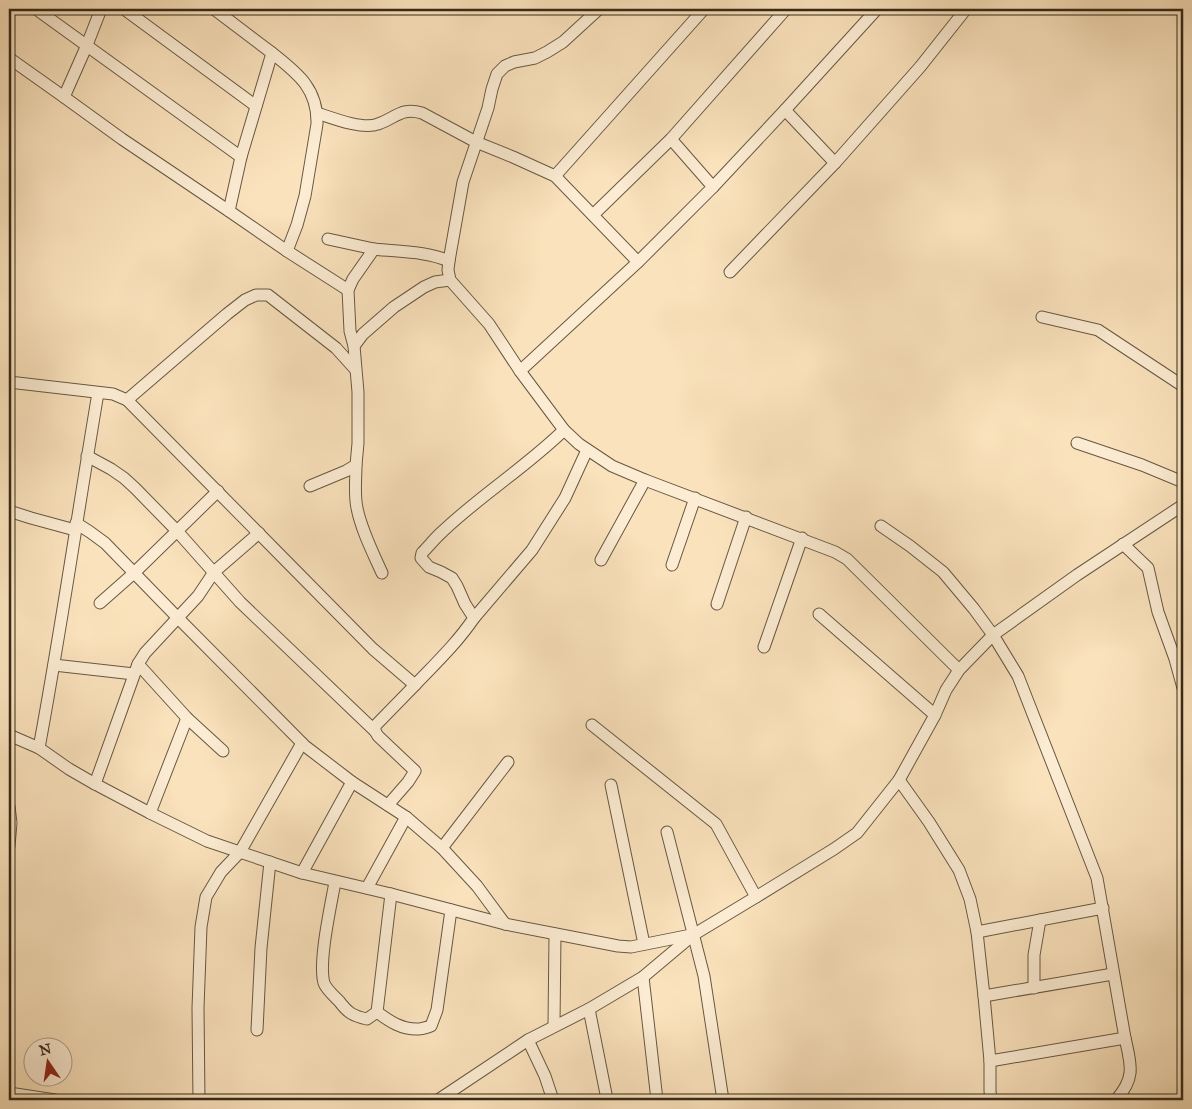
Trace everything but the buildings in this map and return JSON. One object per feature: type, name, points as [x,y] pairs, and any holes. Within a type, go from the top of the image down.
[{"type":"street","points":[[36,9],[241,157]]},
{"type":"street","points":[[64,97],[101,9]]},
{"type":"street","points":[[124,9],[256,106]]},
{"type":"street","points":[[214,9],[305,81],[317,112],[317,124],[305,196],[287,251]]},
{"type":"street","points":[[599,9],[563,42],[535,58],[514,62],[505,66],[497,74],[464,182],[449,261],[450,280],[489,324],[520,371],[564,430],[588,450],[612,466],[645,480],[802,538],[847,559],[960,670]]},
{"type":"street","points":[[555,176],[704,9]]},
{"type":"street","points":[[593,215],[671,139],[786,9]]},
{"type":"street","points":[[520,371],[638,262],[713,187],[877,9]]},
{"type":"street","points":[[730,272],[835,162],[920,67],[966,9]]},
{"type":"street","points":[[229,211],[241,157],[272,53]]},
{"type":"street","points":[[9,58],[122,139],[348,290]]},
{"type":"street","points":[[785,110],[835,162]]},
{"type":"street","points":[[317,112],[329,117],[366,126],[377,125],[407,111],[422,113],[476,142],[555,176],[638,262]]},
{"type":"street","points":[[671,139],[713,187]]},
{"type":"street","points":[[328,239],[374,250],[439,256],[449,261]]},
{"type":"street","points":[[374,250],[348,290],[350,331],[354,346],[358,392],[358,443],[355,490],[357,509],[382,573]]},
{"type":"street","points":[[354,346],[363,334],[394,307],[424,287],[435,282],[450,280]]},
{"type":"street","points":[[127,400],[244,300],[256,295],[268,295],[336,348],[355,368]]},
{"type":"street","points":[[1042,317],[1098,330],[1183,386]]},
{"type":"street","points":[[9,382],[113,394],[127,400],[373,649],[415,685]]},
{"type":"street","points":[[39,748],[98,393]]},
{"type":"street","points":[[474,618],[452,578],[429,567],[422,558],[422,554],[442,531],[547,447],[564,430]]},
{"type":"street","points":[[1077,443],[1142,465],[1183,482]]},
{"type":"street","points":[[388,805],[408,782],[414,771],[378,736],[375,726],[448,651],[532,550],[565,498],[588,450]]},
{"type":"street","points":[[87,456],[124,478],[177,531],[240,602],[376,731]]},
{"type":"street","points":[[310,486],[356,465]]},
{"type":"street","points":[[601,560],[645,480]]},
{"type":"street","points":[[100,603],[134,573],[218,491]]},
{"type":"street","points":[[672,565],[695,498]]},
{"type":"street","points":[[438,1100],[528,1040],[589,1009],[643,977],[693,935],[756,898],[834,849],[857,832],[899,780],[946,690],[960,670],[993,635],[1077,575],[1183,506]]},
{"type":"street","points":[[9,511],[31,518],[76,526],[90,532],[105,543],[302,743],[352,782],[406,817],[442,848],[477,886],[505,924]]},
{"type":"street","points":[[717,604],[746,517]]},
{"type":"street","points":[[881,526],[943,572],[993,635],[1018,676],[1097,878],[1130,1063],[1130,1078],[1116,1100]]},
{"type":"street","points":[[95,784],[136,669],[145,653],[198,596],[214,572],[259,533]]},
{"type":"street","points":[[764,647],[802,538]]},
{"type":"street","points":[[1123,544],[1148,568],[1158,612],[1183,688]]},
{"type":"street","points":[[819,614],[934,715]]},
{"type":"street","points":[[54,665],[136,669],[224,751]]},
{"type":"street","points":[[150,814],[187,718]]},
{"type":"street","points":[[592,725],[716,824],[756,898]]},
{"type":"street","points":[[9,735],[39,748],[69,769],[150,814],[207,841],[302,873],[505,924],[618,946],[631,947],[693,935]]},
{"type":"street","points":[[199,1100],[198,1008],[201,927],[206,897],[221,872],[240,852],[302,743]]},
{"type":"street","points":[[442,848],[508,762]]},
{"type":"street","points":[[899,780],[929,822],[958,870],[970,899],[977,932],[984,996],[990,1061],[991,1100]]},
{"type":"street","points":[[302,873],[352,782]]},
{"type":"street","points":[[611,785],[644,944]]},
{"type":"street","points":[[9,806],[11,823],[9,846]]},
{"type":"street","points":[[367,888],[406,817]]},
{"type":"street","points":[[667,832],[704,976],[723,1100]]},
{"type":"street","points":[[257,1030],[261,948],[270,862]]},
{"type":"street","points":[[335,882],[323,955],[324,984],[343,1006],[355,1016],[368,1019],[377,1012],[391,894]]},
{"type":"street","points":[[977,932],[1102,908]]},
{"type":"street","points":[[377,1012],[390,1022],[403,1027],[419,1029],[431,1026],[437,1010],[451,910]]},
{"type":"street","points":[[1034,988],[1034,955],[1040,920]]},
{"type":"street","points":[[554,1026],[555,934]]},
{"type":"street","points":[[984,996],[1113,974]]},
{"type":"street","points":[[643,977],[657,1100]]},
{"type":"street","points":[[589,1009],[606,1100]]},
{"type":"street","points":[[990,1061],[1125,1038]]},
{"type":"street","points":[[528,1040],[553,1100]]},
{"type":"street","points":[[9,1093],[55,1100]]}]
